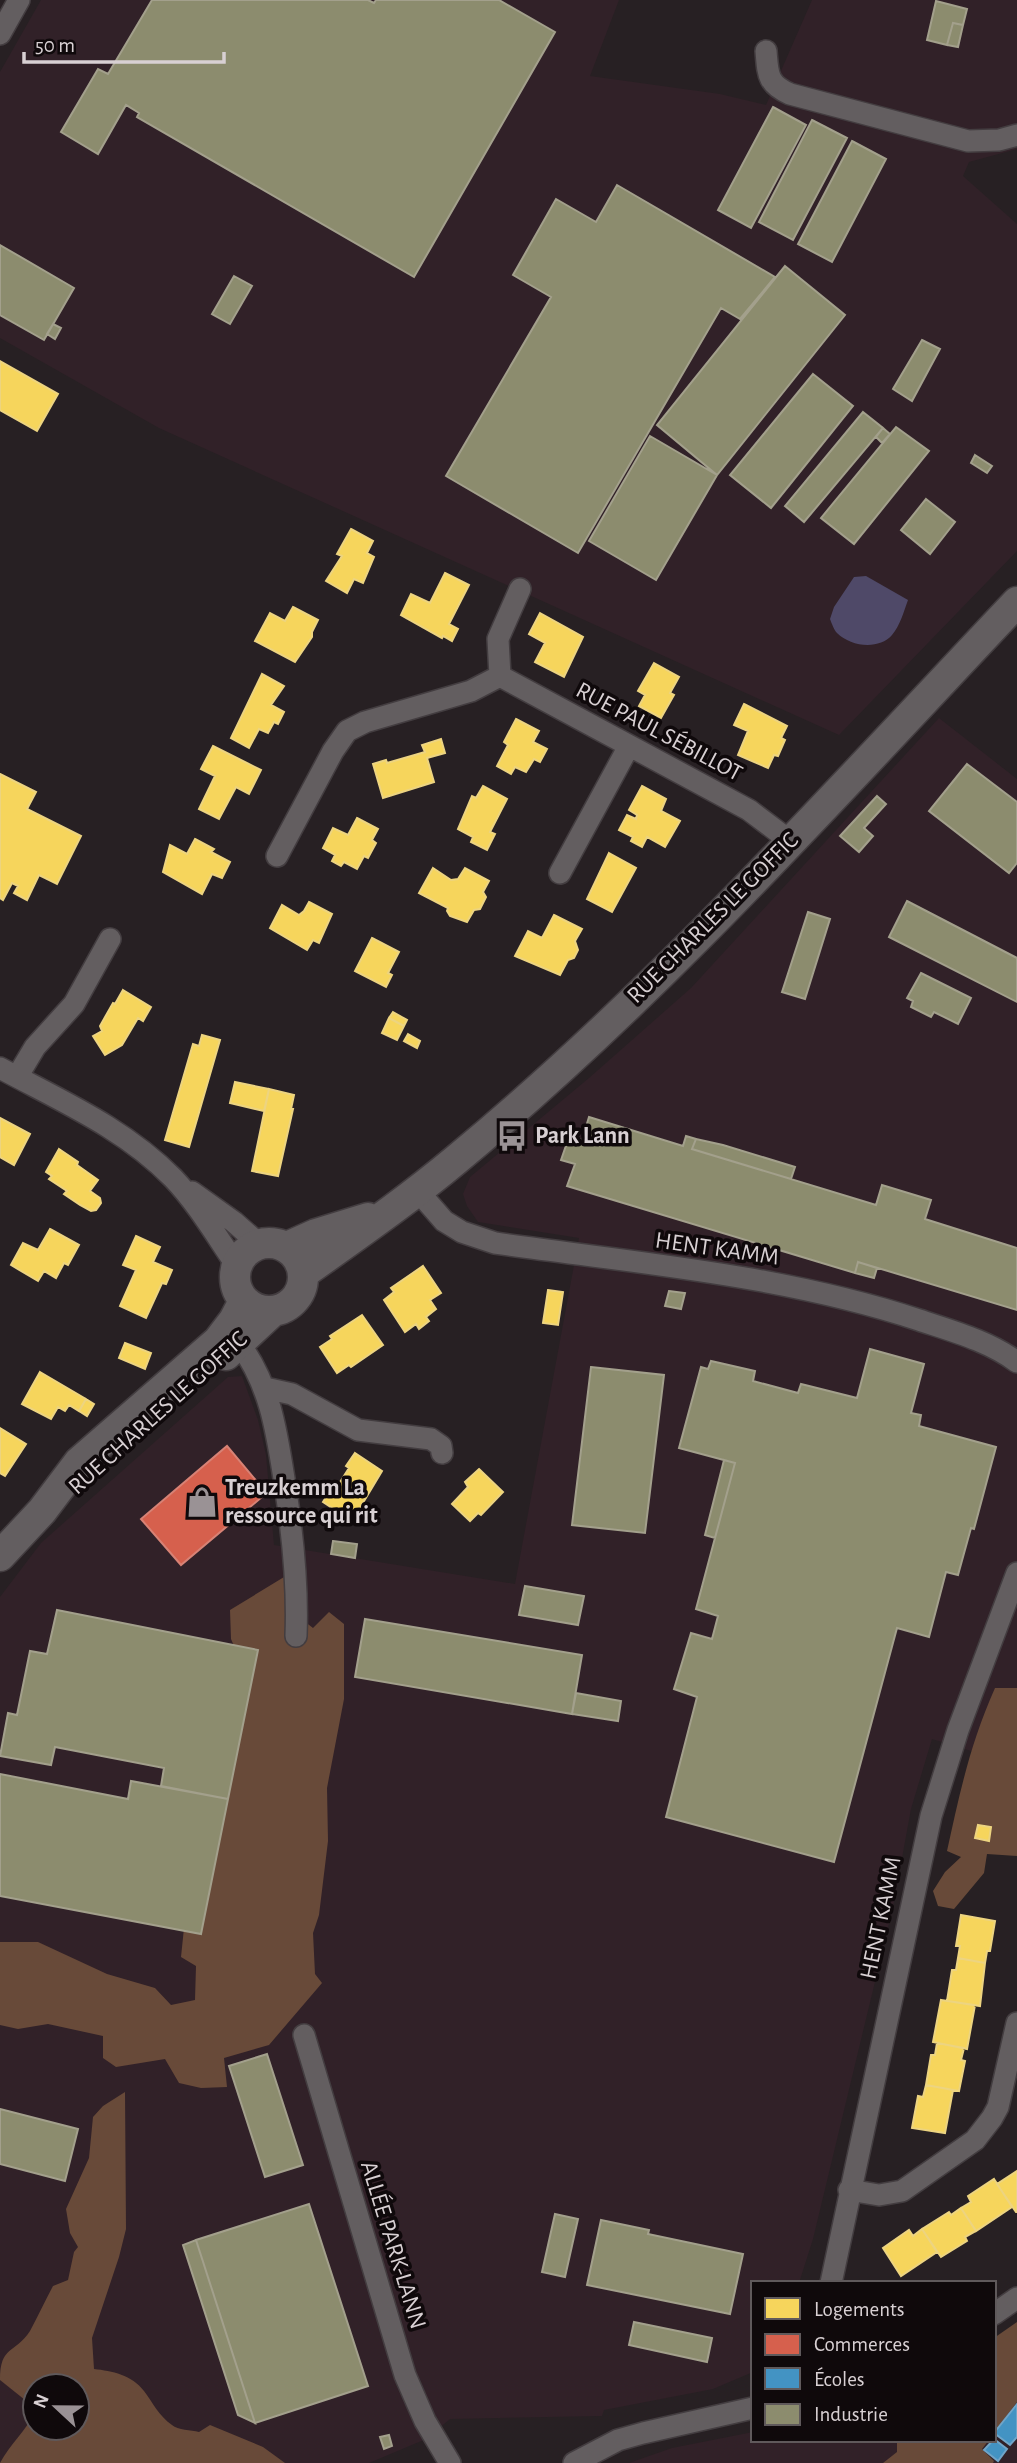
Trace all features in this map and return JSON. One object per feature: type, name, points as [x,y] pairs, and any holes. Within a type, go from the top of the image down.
[{"type":"street","points":[[0,34],[19,0]]},
{"type":"street","points":[[766,51],[771,80],[790,94],[968,141],[983,142],[1017,135]]},
{"type":"street","points":[[277,856],[333,751],[347,731],[365,722],[471,691],[500,676],[498,639],[520,589]]},
{"type":"street","name":"RUE CHARLES LE GOFFIC","points":[[304,1272],[345,1246],[487,1133],[637,996],[790,841],[1017,602]]},
{"type":"street","name":"RUE PAUL SÉBILLOT","points":[[500,676],[749,810],[790,841]]},
{"type":"street","points":[[561,873],[629,746]]},
{"type":"street","points":[[110,939],[74,1004],[9,1073],[107,1125],[176,1181],[233,1222],[273,1245],[301,1262],[304,1272],[302,1289],[285,1308],[272,1312],[256,1309],[244,1301],[234,1274],[243,1255],[273,1245]]},
{"type":"street","points":[[176,1181],[237,1266]]},
{"type":"street","name":"HENT KAMM","points":[[417,1191],[444,1221],[462,1232],[495,1243],[733,1277],[835,1296],[900,1313],[951,1331],[983,1343],[1017,1362]]},
{"type":"street","name":"RUE CHARLES LE GOFFIC","points":[[273,1245],[388,1212]]},
{"type":"street","name":"RUE CHARLES LE GOFFIC","points":[[0,1556],[42,1511],[79,1462],[218,1341],[244,1301]]},
{"type":"street","name":"RUE CHARLES LE GOFFIC","points":[[42,1511],[79,1486],[272,1312]]},
{"type":"street","points":[[239,1343],[258,1372],[274,1414],[293,1536],[297,1584],[296,1636]]},
{"type":"street","points":[[265,1388],[292,1394],[358,1430],[431,1439],[441,1446],[443,1453]]},
{"type":"street","name":"HENT KAMM","points":[[831,2281],[931,1816],[957,1730],[1017,1573]]},
{"type":"street","points":[[849,2190],[879,2195],[902,2191],[975,2140],[998,2107],[1017,2028]]},
{"type":"street","name":"ALLÉE PARK-LANN","points":[[304,2035],[405,2375],[425,2421],[450,2463]]},
{"type":"street","points":[[996,2313],[1017,2298]]},
{"type":"street","points":[[574,2463],[618,2441],[643,2433],[751,2408]]},
{"type":"shaded area","points":[[41,0],[619,0],[590,76],[720,94],[766,105],[812,0],[1017,0],[1017,149],[969,162],[963,176],[1017,224],[1017,551],[839,735],[159,428],[0,338],[0,72]]},
{"type":"shaded area","points":[[866,576],[908,600],[900,623],[892,635],[873,645],[857,644],[843,638],[836,632],[830,619],[834,607],[854,577]]},
{"type":"shaded area","points":[[939,718],[1017,779],[1017,1765],[932,1739],[911,1809],[893,1907],[813,2239],[800,2281],[751,2281],[751,2373],[713,2389],[604,2410],[602,2416],[450,2419],[426,2439],[369,2463],[0,2463],[0,1597],[41,1543],[228,1377],[242,1376],[258,1420],[266,1455],[274,1545],[515,1584],[579,1238],[478,1222],[467,1206],[463,1194],[470,1177],[589,1078],[691,988]]},
{"type":"shaded area","points":[[289,1574],[291,1611],[313,1628],[329,1612],[344,1624],[344,1699],[327,1788],[328,1841],[319,1915],[313,1933],[315,1974],[322,1983],[269,2045],[224,2058],[227,2087],[201,2088],[179,2083],[165,2059],[116,2067],[103,2058],[103,2036],[48,2024],[18,2029],[0,2025],[0,1942],[38,1942],[107,1974],[155,1988],[171,2005],[195,2000],[196,1966],[181,1957],[187,1899],[241,1662],[231,1639],[230,1610]]},
{"type":"shaded area","points":[[995,1688],[1017,1688],[1017,1856],[987,1854],[984,1873],[954,1909],[938,1906],[933,1891],[945,1872],[961,1857],[947,1851],[972,1749]]},
{"type":"shaded area","points":[[125,2092],[126,2229],[92,2338],[94,2369],[115,2373],[134,2381],[163,2418],[175,2427],[199,2432],[210,2425],[263,2447],[285,2463],[0,2463],[21,2433],[21,2442],[91,2442],[91,2372],[21,2372],[21,2397],[0,2380],[6,2355],[30,2331],[53,2286],[68,2280],[74,2252],[78,2247],[70,2233],[66,2209],[89,2158],[93,2117],[103,2106]]},
{"type":"shaded area","points":[[1017,2322],[1017,2402],[996,2430],[996,2337]]},
{"type":"shaded area","points":[[1017,2333],[1017,2463],[629,2463],[672,2448],[751,2432],[751,2442],[996,2442],[996,2348]]},
{"type":"shaded area","points":[[897,2442],[987,2442],[982,2449],[994,2461],[883,2463],[897,2452]]},
{"type":"building: Logements","points":[[0,361],[58,394],[37,431],[0,410]]},
{"type":"building: Logements","points":[[351,529],[373,541],[367,553],[374,557],[363,583],[354,579],[347,593],[326,581],[342,556],[337,554]]},
{"type":"building: Logements","points":[[445,573],[469,585],[449,624],[458,629],[452,641],[401,615],[411,594],[430,603]]},
{"type":"building: Logements","points":[[293,607],[318,620],[312,637],[295,662],[255,641],[270,613],[285,621]]},
{"type":"building: Logements","points":[[540,613],[583,637],[564,677],[535,662],[545,643],[529,634]]},
{"type":"building: Logements","points":[[654,663],[679,677],[670,693],[674,695],[661,718],[639,706],[645,695],[638,691]]},
{"type":"building: Logements","points":[[262,674],[284,686],[271,705],[284,712],[278,724],[274,722],[268,733],[259,729],[249,748],[231,738]]},
{"type":"building: Logements","points":[[744,704],[787,726],[781,738],[785,740],[778,756],[774,755],[768,768],[738,755],[748,731],[734,725]]},
{"type":"building: Logements","points":[[516,719],[539,731],[533,742],[547,749],[540,762],[534,759],[526,772],[515,767],[511,774],[497,766],[508,745],[504,742]]},
{"type":"building: Logements","points":[[441,739],[445,753],[427,758],[434,782],[383,798],[373,764],[386,760],[387,763],[425,752],[422,745]]},
{"type":"building: Logements","points":[[213,746],[261,770],[249,794],[236,787],[219,819],[199,809],[215,776],[201,769]]},
{"type":"building: Logements","points":[[0,774],[36,792],[27,809],[81,836],[57,884],[39,875],[27,900],[14,893],[18,886],[12,883],[3,900],[0,898]]},
{"type":"building: Logements","points":[[483,786],[507,799],[490,832],[495,834],[487,850],[471,842],[473,837],[458,829],[472,796],[476,798]]},
{"type":"building: Logements","points":[[642,786],[666,799],[661,811],[680,821],[665,847],[647,837],[642,847],[631,841],[633,837],[619,830],[627,815],[636,819],[637,815],[629,810]]},
{"type":"building: Logements","points":[[357,818],[378,829],[372,840],[376,843],[368,858],[364,856],[357,869],[344,862],[341,866],[332,861],[335,855],[323,848],[333,828],[348,835]]},
{"type":"building: Logements","points":[[195,839],[230,862],[222,878],[212,874],[202,894],[163,872],[170,845],[187,854]]},
{"type":"building: Logements","points":[[609,853],[636,868],[612,912],[587,899]]},
{"type":"building: Logements","points":[[433,868],[451,880],[458,879],[465,868],[489,881],[483,892],[486,897],[480,909],[474,910],[467,922],[450,916],[448,908],[419,893]]},
{"type":"building: Logements","points":[[309,902],[332,914],[319,943],[313,940],[307,950],[270,928],[282,905],[299,915]]},
{"type":"building: Logements","points":[[554,915],[582,929],[575,941],[578,950],[574,958],[568,960],[560,975],[515,956],[528,931],[542,938]]},
{"type":"building: Logements","points":[[372,938],[399,952],[388,973],[392,975],[386,987],[355,971]]},
{"type":"building: Logements","points":[[123,990],[151,1007],[143,1021],[138,1018],[122,1045],[105,1055],[93,1036],[102,1031],[100,1026]]},
{"type":"building: Logements","points":[[393,1012],[407,1020],[404,1026],[389,1018]]},
{"type":"building: Logements","points":[[389,1018],[404,1026],[397,1040],[382,1033]]},
{"type":"building: Logements","points":[[408,1034],[420,1041],[417,1048],[404,1041]]},
{"type":"building: Logements","points":[[202,1035],[220,1040],[189,1147],[165,1140],[193,1044],[199,1046]]},
{"type":"building: Logements","points":[[235,1082],[269,1089],[264,1111],[230,1103]]},
{"type":"building: Logements","points":[[269,1089],[294,1095],[278,1176],[252,1171]]},
{"type":"building: Logements","points":[[0,1118],[30,1134],[14,1165],[0,1157]]},
{"type":"building: Logements","points":[[59,1149],[98,1180],[90,1191],[100,1198],[101,1203],[96,1210],[91,1211],[80,1205],[64,1194],[67,1191],[49,1179],[52,1176],[46,1172]]},
{"type":"building: Logements","points":[[50,1229],[79,1245],[68,1265],[64,1263],[56,1278],[44,1271],[38,1281],[11,1265],[23,1243],[38,1250]]},
{"type":"building: Logements","points":[[136,1236],[160,1247],[153,1262],[172,1270],[166,1284],[162,1283],[146,1318],[120,1306],[136,1270],[123,1265]]},
{"type":"building: Logements","points":[[423,1266],[441,1293],[430,1300],[436,1309],[426,1317],[429,1321],[419,1329],[416,1324],[405,1332],[384,1300],[394,1292],[391,1288]]},
{"type":"building: Logements","points":[[548,1290],[563,1292],[558,1325],[543,1323]]},
{"type":"building: Logements","points":[[362,1315],[383,1345],[351,1367],[349,1365],[337,1373],[320,1347],[332,1339],[330,1336]]},
{"type":"building: Logements","points":[[125,1343],[151,1353],[145,1369],[119,1358]]},
{"type":"building: Logements","points":[[40,1372],[86,1399],[79,1411],[69,1405],[65,1411],[58,1407],[51,1419],[22,1404]]},
{"type":"building: Logements","points":[[86,1399],[94,1404],[87,1416],[79,1411]]},
{"type":"building: Logements","points":[[0,1428],[26,1444],[5,1476],[0,1473]]},
{"type":"building: Logements","points":[[355,1453],[382,1471],[352,1521],[323,1502],[332,1488],[335,1490]]},
{"type":"building: Logements","points":[[479,1469],[503,1492],[481,1515],[478,1513],[470,1521],[452,1504],[468,1487],[465,1482]]},
{"type":"building: Logements","points":[[978,1825],[991,1827],[989,1841],[975,1838]]},
{"type":"building: Logements","points":[[961,1915],[995,1921],[985,1963],[958,1958],[960,1946],[956,1946]]},
{"type":"building: Logements","points":[[958,1958],[985,1963],[980,2006],[947,2001],[952,1970],[956,1970]]},
{"type":"building: Logements","points":[[941,2000],[975,2005],[967,2049],[933,2042]]},
{"type":"building: Logements","points":[[937,2043],[964,2048],[961,2060],[965,2061],[959,2091],[926,2085],[931,2055],[935,2055]]},
{"type":"building: Logements","points":[[926,2085],[953,2090],[945,2133],[912,2128],[918,2096],[923,2097]]},
{"type":"building: Logements","points":[[1017,2171],[1017,2212],[1016,2212],[997,2184]]},
{"type":"building: Logements","points":[[994,2179],[1012,2207],[976,2231],[961,2208],[971,2202],[968,2196]]},
{"type":"building: Logements","points":[[961,2208],[976,2231],[965,2237],[967,2241],[941,2257],[922,2229],[949,2212],[951,2215]]},
{"type":"building: Logements","points":[[922,2229],[937,2252],[901,2276],[883,2248],[909,2230],[913,2236]]},
{"type":"building: Commerces","points":[[227,1446],[259,1484],[262,1497],[181,1565],[141,1519]]},
{"type":"building: Écoles","points":[[1017,2404],[1017,2437],[1010,2445],[996,2434],[996,2430]]},
{"type":"building: Écoles","points":[[996,2441],[1007,2449],[998,2461],[984,2450]]},
{"type":"building: Industrie","points":[[152,0],[368,0],[374,3],[376,0],[499,0],[555,32],[414,277],[137,117],[139,113],[126,105],[98,154],[61,132],[98,69],[108,74]]},
{"type":"building: Industrie","points":[[936,1],[967,9],[963,25],[953,23],[947,45],[927,40]]},
{"type":"building: Industrie","points":[[953,23],[963,25],[958,47],[947,45]]},
{"type":"building: Industrie","points":[[773,107],[806,125],[751,228],[718,210]]},
{"type":"building: Industrie","points":[[812,120],[847,138],[793,240],[759,222]]},
{"type":"building: Industrie","points":[[852,141],[886,159],[832,262],[798,244]]},
{"type":"building: Industrie","points":[[617,185],[775,277],[740,319],[721,308],[578,553],[446,476],[551,297],[513,275],[556,199],[596,222]]},
{"type":"building: Industrie","points":[[0,245],[74,288],[44,340],[0,315]]},
{"type":"building: Industrie","points":[[785,266],[845,315],[717,475],[657,425]]},
{"type":"building: Industrie","points":[[234,276],[252,286],[230,324],[212,314]]},
{"type":"building: Industrie","points":[[53,324],[61,328],[55,339],[47,334]]},
{"type":"building: Industrie","points":[[922,340],[940,349],[912,401],[893,389]]},
{"type":"building: Industrie","points":[[813,374],[853,406],[771,508],[730,475]]},
{"type":"building: Industrie","points":[[863,412],[883,428],[804,522],[785,506]]},
{"type":"building: Industrie","points":[[896,427],[929,451],[854,544],[821,518]]},
{"type":"building: Industrie","points":[[883,428],[890,434],[882,443],[876,437]]},
{"type":"building: Industrie","points":[[650,436],[717,475],[656,580],[589,541]]},
{"type":"building: Industrie","points":[[975,455],[992,466],[987,473],[971,463]]},
{"type":"building: Industrie","points":[[926,499],[955,522],[930,554],[901,530]]},
{"type":"building: Industrie","points":[[967,764],[1017,802],[1017,863],[1009,873],[929,811]]},
{"type":"building: Industrie","points":[[877,796],[886,804],[864,828],[873,836],[859,852],[840,836]]},
{"type":"building: Industrie","points":[[907,901],[1017,958],[1017,1002],[889,937]]},
{"type":"building: Industrie","points":[[808,912],[830,919],[805,999],[782,992]]},
{"type":"building: Industrie","points":[[921,973],[971,998],[958,1024],[934,1012],[931,1017],[911,1007],[913,1001],[907,998]]},
{"type":"building: Industrie","points":[[589,1117],[683,1146],[686,1136],[696,1139],[692,1149],[876,1205],[882,1185],[931,1200],[925,1219],[1017,1248],[1017,1310],[858,1262],[855,1273],[567,1186],[575,1164],[561,1160],[569,1137],[582,1140]]},
{"type":"building: Industrie","points":[[696,1139],[795,1167],[791,1179],[692,1149]]},
{"type":"building: Industrie","points":[[858,1262],[877,1268],[874,1278],[855,1273]]},
{"type":"building: Industrie","points":[[669,1291],[685,1293],[681,1309],[665,1306]]},
{"type":"building: Industrie","points":[[870,1349],[924,1364],[911,1413],[921,1415],[919,1426],[996,1447],[974,1529],[971,1528],[958,1575],[946,1572],[929,1637],[897,1628],[834,1862],[666,1817],[697,1697],[674,1689],[691,1633],[712,1639],[718,1616],[696,1609],[735,1463],[679,1448],[701,1367],[708,1369],[711,1361],[755,1371],[753,1381],[798,1393],[801,1384],[857,1398]]},
{"type":"building: Industrie","points":[[591,1367],[664,1375],[645,1533],[572,1525]]},
{"type":"building: Industrie","points":[[724,1460],[735,1463],[715,1538],[705,1535]]},
{"type":"building: Industrie","points":[[333,1541],[357,1544],[355,1558],[331,1554]]},
{"type":"building: Industrie","points":[[525,1586],[584,1596],[578,1625],[519,1615]]},
{"type":"building: Industrie","points":[[57,1610],[258,1650],[228,1799],[161,1786],[164,1768],[55,1747],[51,1765],[0,1756],[8,1713],[17,1715],[30,1651],[47,1654]]},
{"type":"building: Industrie","points":[[365,1619],[582,1655],[572,1714],[355,1677]]},
{"type":"building: Industrie","points":[[576,1693],[621,1701],[618,1721],[572,1714]]},
{"type":"building: Industrie","points":[[0,1774],[128,1799],[131,1781],[228,1799],[201,1934],[0,1896]]},
{"type":"building: Industrie","points":[[267,2054],[303,2165],[265,2177],[229,2066]]},
{"type":"building: Industrie","points":[[0,2109],[78,2129],[65,2181],[0,2164]]},
{"type":"building: Industrie","points":[[309,2204],[368,2386],[255,2423],[196,2240]]},
{"type":"building: Industrie","points":[[555,2214],[578,2219],[565,2277],[542,2272]]},
{"type":"building: Industrie","points":[[601,2220],[649,2230],[648,2234],[743,2254],[730,2314],[587,2285]]},
{"type":"building: Industrie","points":[[196,2240],[255,2423],[238,2415],[183,2245]]},
{"type":"building: Industrie","points":[[634,2322],[712,2338],[707,2362],[629,2345]]},
{"type":"building: Industrie","points":[[389,2435],[392,2446],[384,2449],[380,2437]]},
{"type":"place","name":"Park Lann","points":[[512,1136]]},
{"type":"place","name":"Treuzkemm La ressource qui rit","points":[[202,1502]]}]
